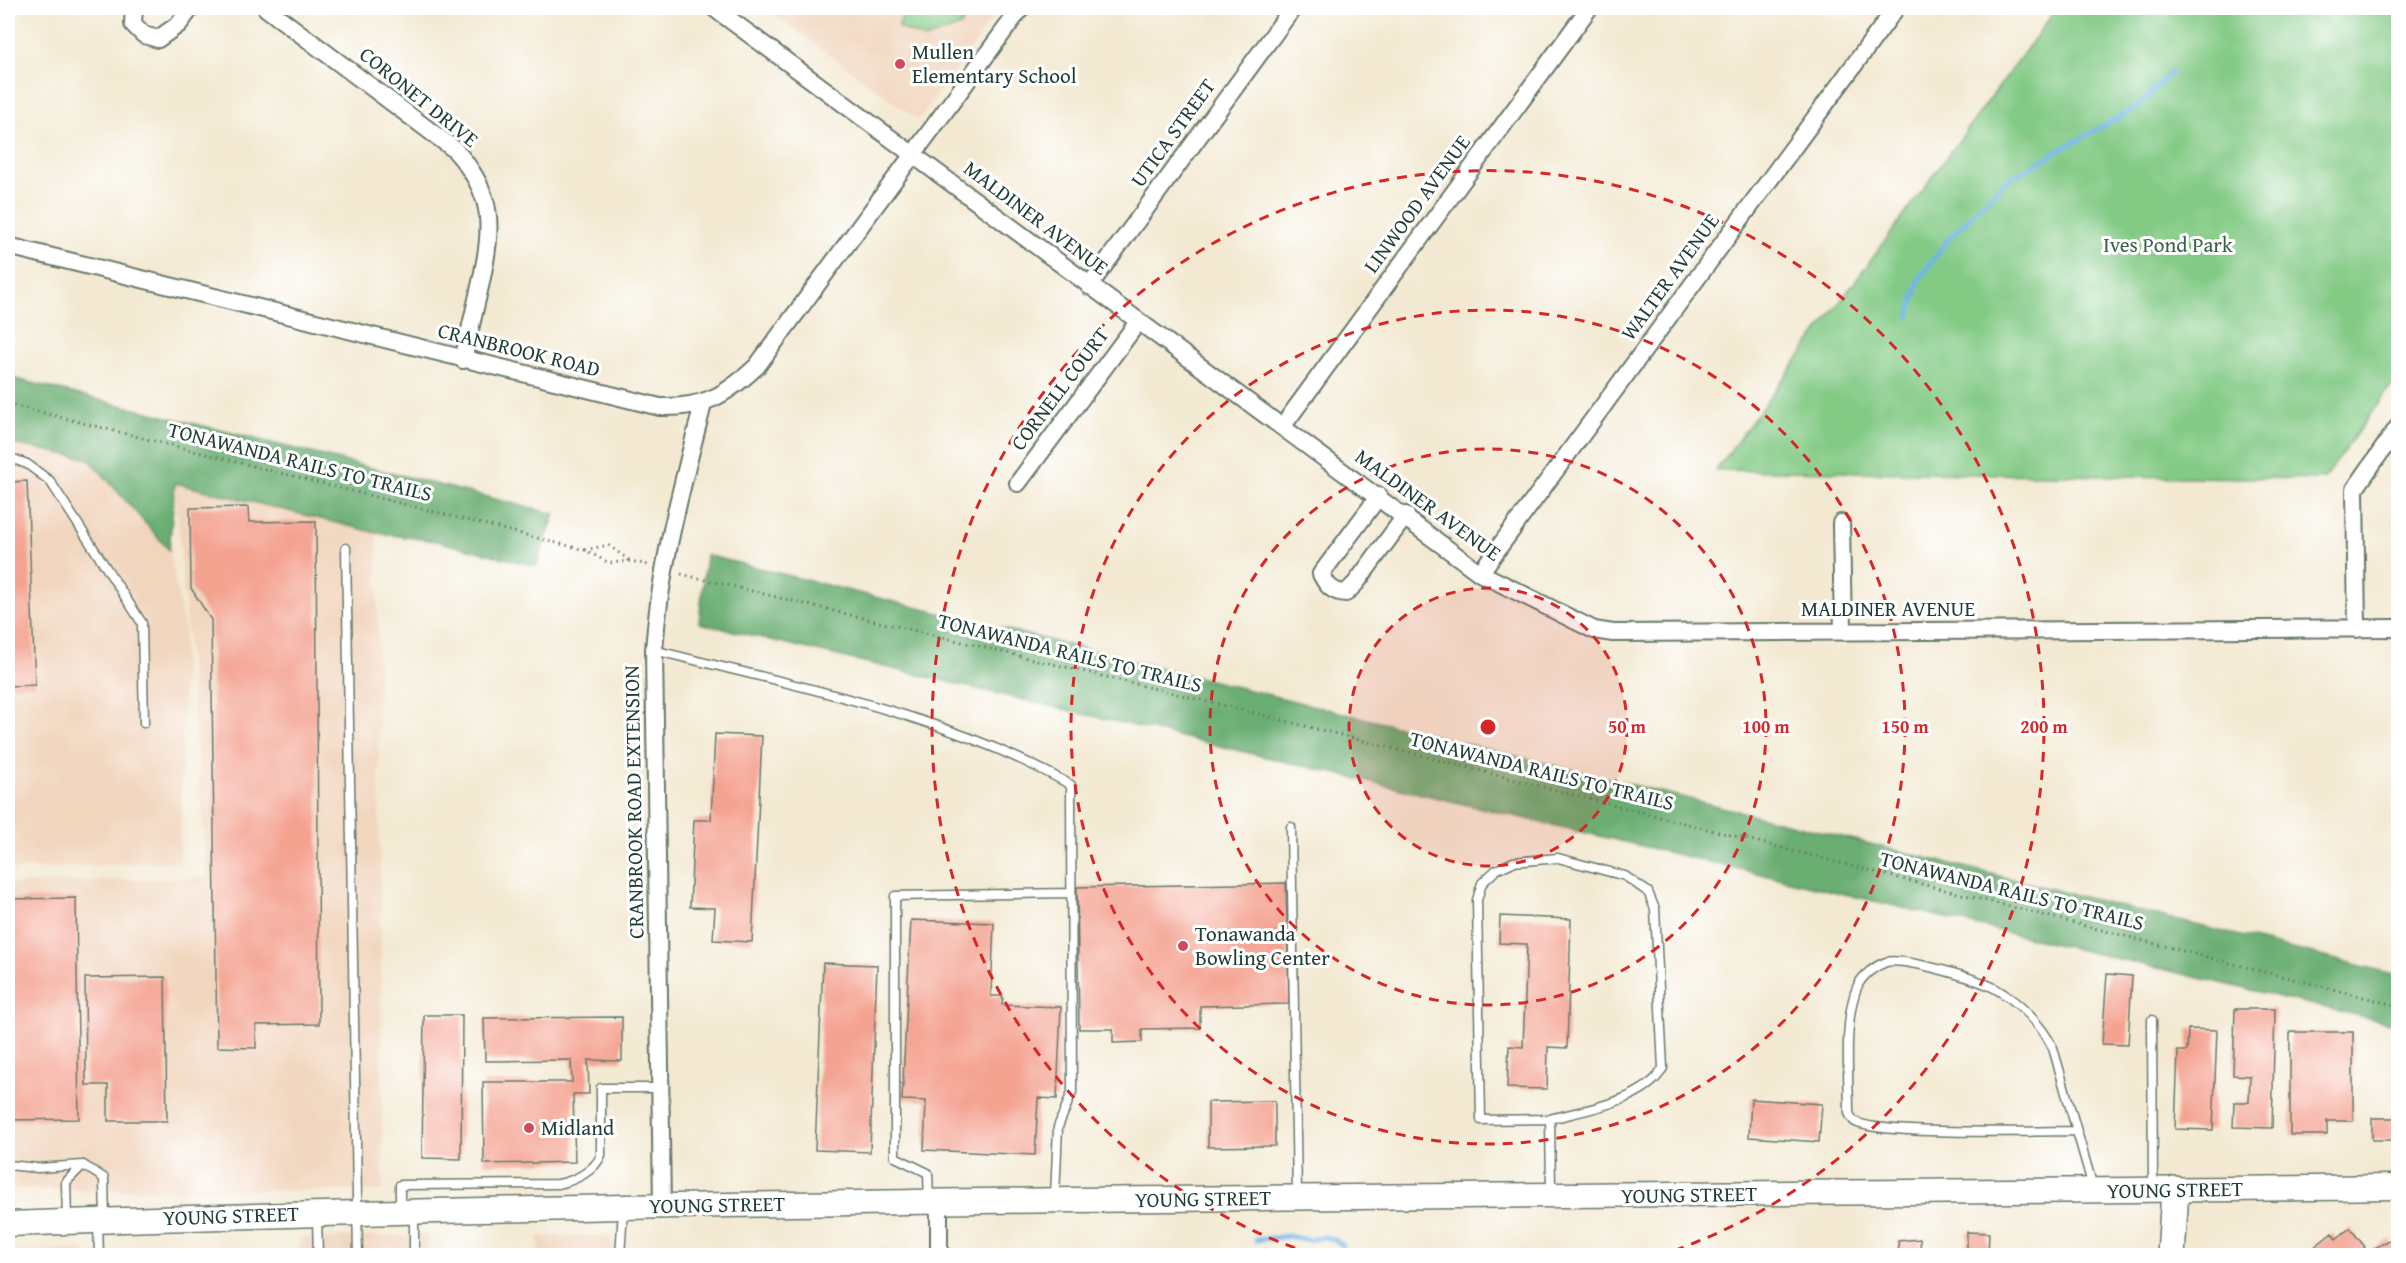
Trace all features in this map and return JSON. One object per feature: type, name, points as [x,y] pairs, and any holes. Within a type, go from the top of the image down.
[{"type":"main road","points":[[2164,1190],[2171,1256]]},
{"type":"main road","points":[[2164,1190],[2178,1256]]},
{"type":"street","points":[[134,8],[133,24],[144,36],[158,39],[179,24],[191,8]]},
{"type":"street","name":"CORONET DRIVE","points":[[266,8],[454,149],[469,165],[481,184],[488,205],[490,242],[463,360]]},
{"type":"street","name":"MALDINER AVENUE","points":[[714,8],[1138,322],[1406,515],[1480,573],[1594,630],[1604,632],[1843,632],[2398,628]]},
{"type":"street","name":"CRANBROOK ROAD","points":[[8,246],[660,407],[682,408],[703,404],[738,384],[757,366],[1021,8]]},
{"type":"street","name":"UTICA STREET","points":[[1089,286],[1293,8]]},
{"type":"street","name":"LINWOOD AVENUE","points":[[1282,427],[1589,8]]},
{"type":"street","name":"WALTER AVENUE","points":[[1480,573],[1896,8]]},
{"type":"street","name":"CORNELL COURT","points":[[1018,483],[1138,322]]},
{"type":"street","name":"CRANBROOK ROAD EXTENSION","points":[[662,1205],[654,650],[658,596],[665,551],[703,404]]},
{"type":"street","points":[[2357,629],[2355,489],[2398,427]]},
{"type":"street","points":[[1378,496],[1321,574],[1326,584],[1336,592],[1346,593],[1356,583],[1406,515]]},
{"type":"street","points":[[1840,523],[1843,632]]},
{"type":"street","name":"YOUNG STREET","points":[[8,1224],[317,1213],[662,1205],[2398,1187]]},
{"type":"street","points":[[934,1202],[939,1256]]},
{"type":"lane","points":[[8,456],[27,464],[50,480],[141,623],[144,723]]},
{"type":"lane","points":[[346,548],[358,1256]]},
{"type":"lane","points":[[654,650],[913,719],[986,744],[1036,766],[1071,785],[1072,1092],[1058,1127],[1055,1201]]},
{"type":"lane","points":[[1291,826],[1297,1198]]},
{"type":"lane","points":[[1558,858],[1625,876],[1648,892],[1654,909],[1663,1068],[1658,1078],[1640,1091],[1550,1119],[1481,1120],[1477,900],[1482,883],[1496,870],[1513,862],[1558,858]]},
{"type":"lane","points":[[934,1202],[928,1173],[896,1157],[895,896],[1071,893]]},
{"type":"lane","points":[[2076,1131],[1948,1132],[1871,1126],[1855,1121],[1849,1113],[1851,1014],[1858,984],[1873,968],[1888,961],[1965,975],[1998,990],[2031,1016],[2046,1034],[2053,1048],[2094,1190]]},
{"type":"lane","points":[[2152,1020],[2164,1190]]},
{"type":"lane","points":[[414,1256],[407,1211],[400,1185],[558,1184],[571,1181],[599,1162],[601,1155],[601,1088],[661,1088]]},
{"type":"lane","points":[[1550,1119],[1551,1196]]},
{"type":"lane","points":[[8,1165],[38,1168],[82,1165],[104,1178],[99,1256]]},
{"type":"lane","points":[[67,1222],[66,1182],[82,1165]]},
{"type":"lane","points":[[620,1256],[623,1207]]},
{"type":"lane","points":[[317,1213],[318,1256]]},
{"type":"path","name":"TONAWANDA RAILS TO TRAILS","points":[[8,404],[585,549],[609,563],[631,561],[651,566]]},
{"type":"path","name":"TONAWANDA RAILS TO TRAILS","points":[[585,549],[608,545],[631,561]]},
{"type":"path","name":"TONAWANDA RAILS TO TRAILS","points":[[675,572],[1255,713],[2398,1006]]},
{"type":"shaded area","name":"Mullen Elementary School","points":[[766,8],[1000,8],[918,120]]},
{"type":"shaded area","points":[[8,443],[89,459],[169,550],[184,628],[180,861],[8,870]]},
{"type":"shaded area","points":[[175,483],[377,533],[383,1191],[8,1189],[8,884],[207,877]]},
{"type":"shaded area","points":[[428,1235],[428,1255],[300,1255],[300,1238]]},
{"type":"shaded area","points":[[611,1235],[612,1255],[539,1255],[538,1236]]},
{"type":"shaded area","points":[[85,1250],[85,1255],[8,1255],[8,1253]]},
{"type":"green space","points":[[905,8],[969,8],[961,26],[925,39],[898,27]]},
{"type":"green space","name":"Ives Pond Park","points":[[2057,8],[2398,8],[2398,376],[2324,479],[1716,470]]},
{"type":"green space","points":[[8,377],[555,514],[536,566],[436,541],[377,533],[175,483],[169,550],[89,459],[8,443]]},
{"type":"green space","points":[[706,555],[2398,975],[2398,1025],[699,623]]},
{"type":"building","points":[[27,481],[35,685],[8,686],[8,482]]},
{"type":"building","points":[[248,507],[249,522],[316,521],[319,1024],[256,1025],[256,1048],[217,1047],[211,620],[191,588],[190,508]]},
{"type":"building","points":[[715,734],[762,736],[752,942],[713,940],[715,908],[690,907],[694,820],[711,820]]},
{"type":"building","name":"Tonawanda Bowling Center","points":[[1286,883],[1289,1004],[1200,1006],[1200,1028],[1142,1029],[1142,1042],[1113,1043],[1113,1029],[1079,1029],[1077,887]]},
{"type":"building","points":[[76,898],[79,1119],[8,1120],[8,899]]},
{"type":"building","points":[[1500,916],[1571,919],[1567,1048],[1548,1047],[1547,1089],[1507,1088],[1509,1046],[1523,1047],[1527,944],[1499,943]]},
{"type":"building","points":[[911,920],[994,923],[991,996],[1003,996],[1002,1005],[1061,1007],[1057,1099],[1038,1098],[1035,1155],[924,1150],[926,1101],[902,1100]]},
{"type":"building","points":[[823,963],[877,965],[870,1152],[815,1150]]},
{"type":"building","points":[[2107,974],[2132,976],[2128,1045],[2102,1044]]},
{"type":"building","points":[[165,977],[167,1121],[108,1121],[108,1085],[86,1085],[85,978]]},
{"type":"building","points":[[2235,1009],[2275,1009],[2272,1128],[2233,1127],[2234,1102],[2249,1102],[2250,1076],[2233,1075]]},
{"type":"building","points":[[424,1015],[462,1015],[461,1159],[422,1158]]},
{"type":"building","points":[[622,1017],[622,1061],[588,1060],[589,1094],[573,1094],[575,1162],[484,1164],[483,1082],[572,1082],[571,1060],[485,1061],[484,1018]]},
{"type":"building","points":[[2188,1029],[2217,1030],[2213,1130],[2175,1129],[2178,1051],[2187,1051]]},
{"type":"building","points":[[2290,1032],[2353,1032],[2353,1121],[2327,1121],[2327,1135],[2290,1135]]},
{"type":"building","points":[[1751,1099],[1822,1104],[1819,1142],[1749,1137]]},
{"type":"building","points":[[1275,1101],[1275,1146],[1208,1147],[1208,1102]]},
{"type":"building","points":[[2372,1118],[2398,1118],[2398,1140],[2372,1140]]},
{"type":"building","points":[[2350,1228],[2365,1247],[2355,1256],[2303,1256],[2332,1233],[2336,1239]]},
{"type":"building","points":[[1967,1232],[1989,1233],[1988,1256],[1967,1256]]},
{"type":"building","points":[[1920,1239],[1921,1256],[1899,1256],[1898,1241]]},
{"type":"building","points":[[2391,1239],[2398,1256],[2377,1256],[2373,1249]]},
{"type":"waterway","points":[[1909,317],[1919,279],[1949,238],[2004,182],[2138,106],[2171,72]]},
{"type":"waterway","points":[[1256,1240],[1288,1236],[1308,1240],[1325,1237],[1342,1245]]},
{"type":"place","name":"Mullen Elementary School","points":[[900,64]]},
{"type":"place","name":"Tonawanda Bowling Center","points":[[1183,946]]},
{"type":"place","name":"Midland","points":[[529,1128]]}]
